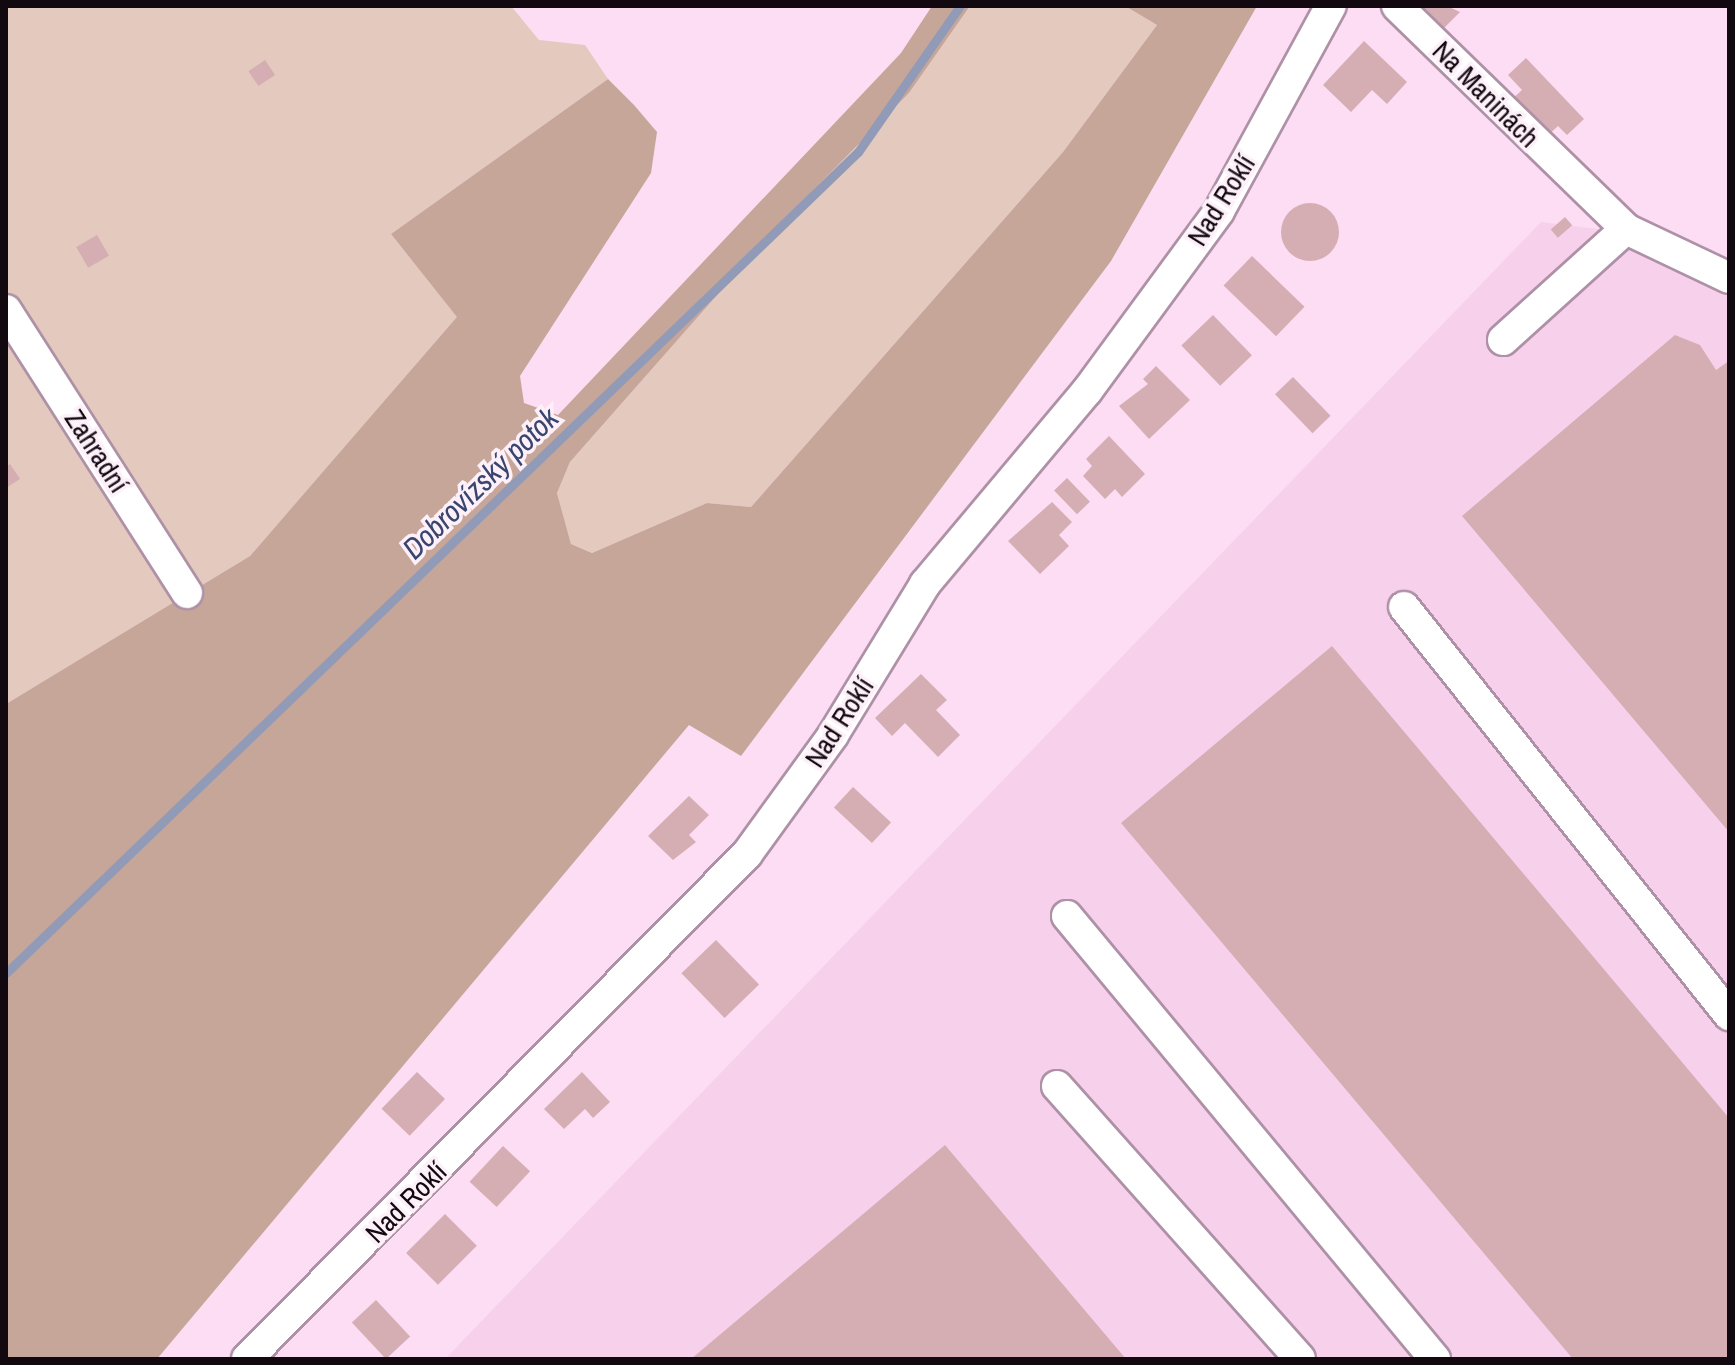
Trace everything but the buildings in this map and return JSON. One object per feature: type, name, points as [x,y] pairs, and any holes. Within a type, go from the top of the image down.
[{"type":"street","name":"Nad Roklí","points":[[247,1359],[747,854],[833,735],[925,584],[1087,391],[1219,211],[1331,6]]},
{"type":"street","name":"Na Maninách","points":[[1397,6],[1626,229],[1729,278]]},
{"type":"street","points":[[1503,340],[1626,229]]},
{"type":"street","name":"Zahradní","points":[[6,310],[187,593]]},
{"type":"street","points":[[1404,607],[1729,1015]]},
{"type":"street","points":[[1067,916],[1435,1359]]},
{"type":"street","points":[[1057,1086],[1300,1359]]},
{"type":"shaded area","points":[[6,6],[511,6],[539,40],[585,45],[608,79],[391,234],[458,317],[250,556],[6,704]]},
{"type":"shaded area","points":[[932,6],[970,6],[909,93],[778,226],[570,462],[557,493],[571,544],[592,553],[707,503],[751,507],[1063,152],[1157,25],[1125,6],[1257,6],[1111,261],[741,756],[689,725],[157,1359],[6,1359],[6,704],[250,556],[457,317],[391,234],[608,79],[634,105],[657,132],[651,173],[520,376],[524,403],[558,415],[901,53]]},
{"type":"shaded area","points":[[970,6],[1125,6],[1157,25],[1063,152],[751,507],[707,503],[592,553],[571,544],[557,493],[570,462],[778,226],[909,93]]},
{"type":"shaded area","points":[[1541,222],[1598,229],[1729,293],[1729,1359],[445,1359]]},
{"type":"waterway","name":"Dobrovízský potok","points":[[6,973],[858,152],[960,6]]}]
